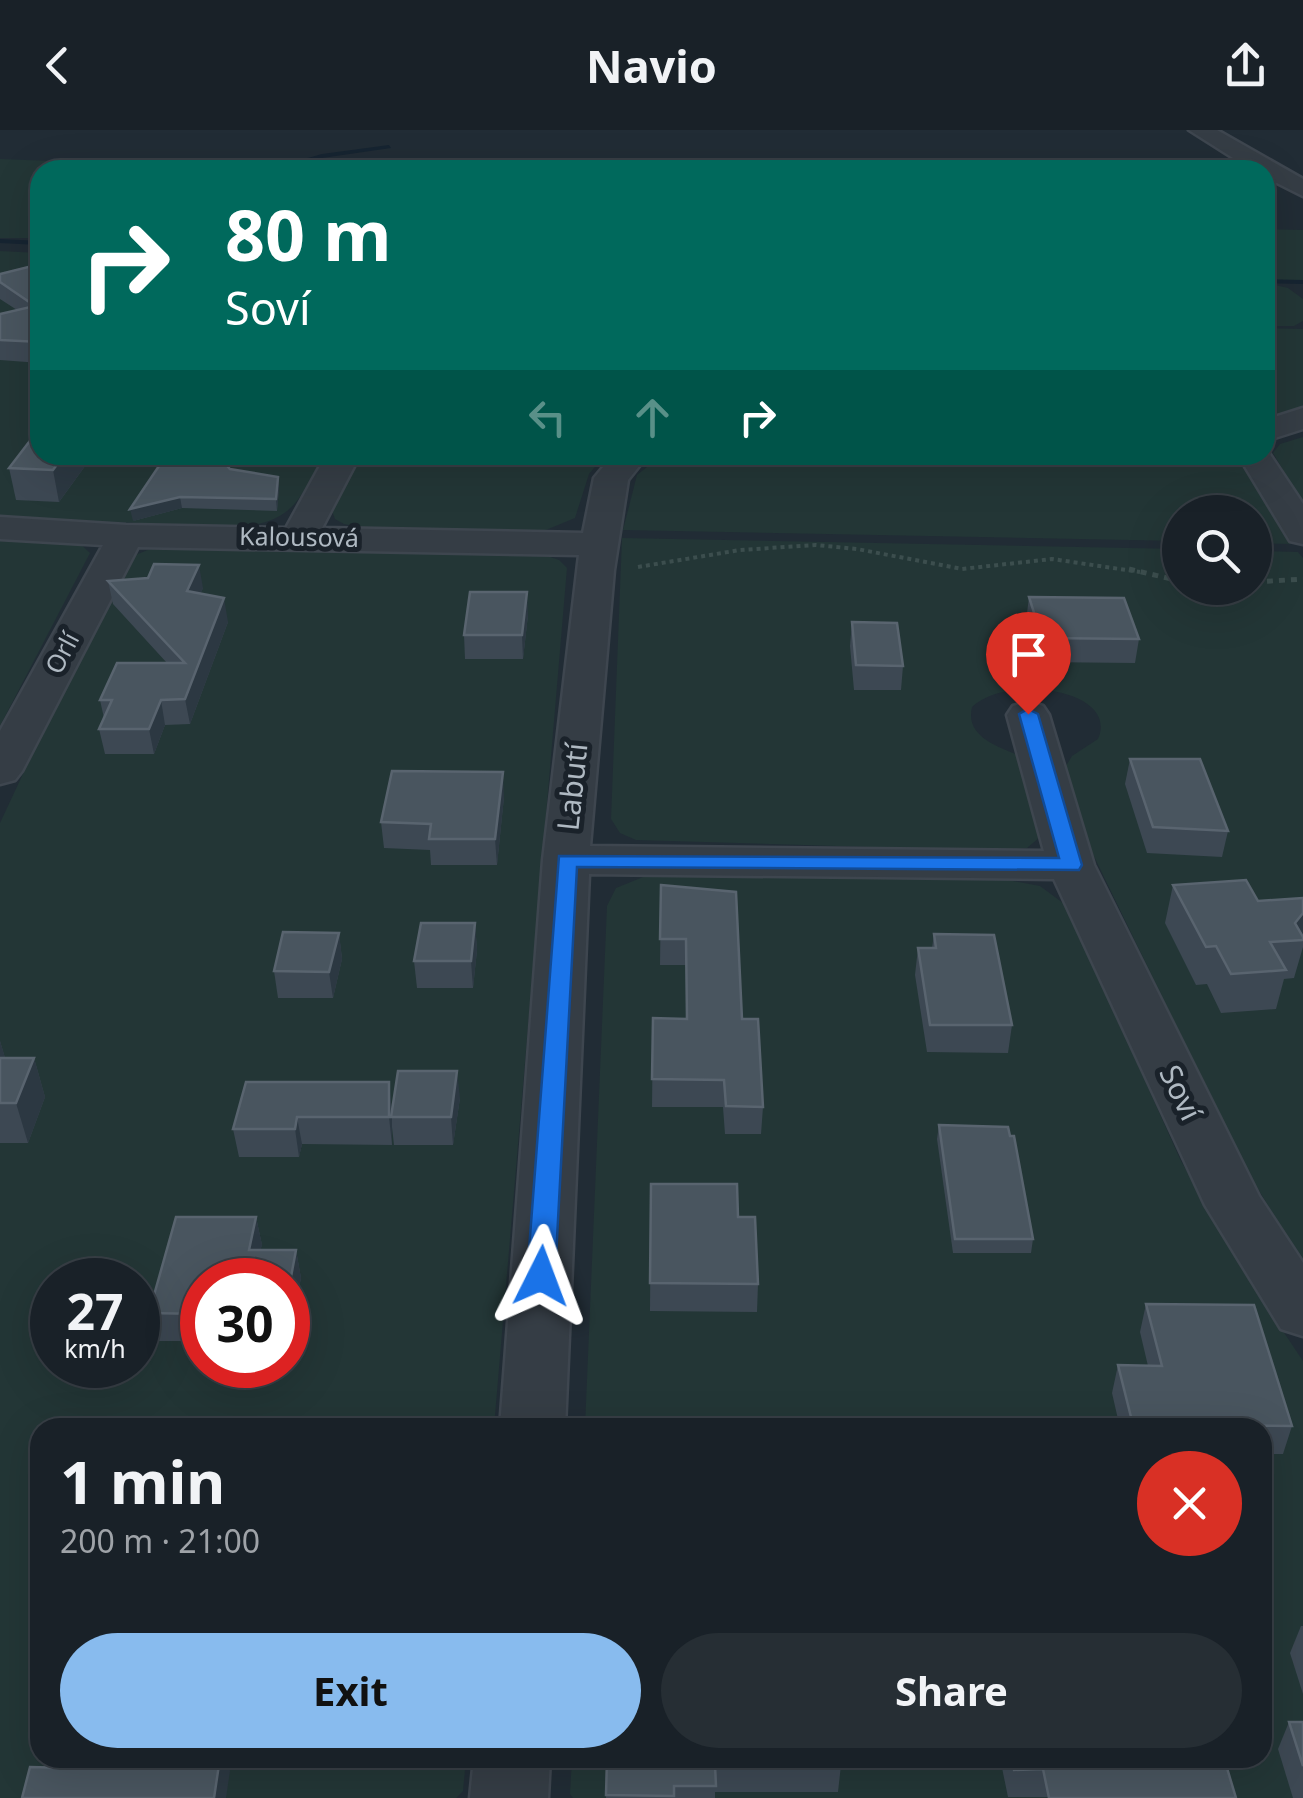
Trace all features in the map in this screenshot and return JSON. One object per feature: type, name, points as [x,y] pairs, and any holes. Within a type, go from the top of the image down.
[{"type":"street","points":[[1200,130],[1252,160]]},
{"type":"street","points":[[1275,173],[1303,189]]},
{"type":"street","points":[[1275,428],[1303,418]]},
{"type":"street","points":[[300,536],[339,465]]},
{"type":"street","name":"Labutí","points":[[533,1418],[566,860],[596,557],[611,478],[622,465]]},
{"type":"street","points":[[1260,465],[1303,533]]},
{"type":"street","name":"Kalousová","points":[[0,528],[126,536],[300,536],[596,557]]},
{"type":"street","name":"Orlí","points":[[0,772],[126,536]]},
{"type":"street","name":"Soví","points":[[1028,714],[1072,865],[1234,1205],[1303,1312]]},
{"type":"street","points":[[566,860],[1072,865]]},
{"type":"street","points":[[509,1798],[511,1768]]},
{"type":"path","points":[[596,557],[794,544],[844,547],[917,565],[966,569],[1051,559],[1162,577]]},
{"type":"path","points":[[1272,581],[1303,578]]},
{"type":"shaded area","points":[[0,159],[30,160],[30,238],[0,238]]},
{"type":"shaded area","points":[[1275,229],[1303,230],[1303,281],[1275,280]]},
{"type":"shaded area","points":[[0,251],[30,252],[30,465],[318,465],[286,512],[245,526],[0,519]]},
{"type":"shaded area","points":[[1275,285],[1288,288],[1303,299],[1303,321],[1294,326],[1275,326]]},
{"type":"shaded area","points":[[1275,328],[1303,329],[1303,409],[1275,417]]},
{"type":"shaded area","points":[[1303,437],[1303,504],[1275,456],[1280,444]]},
{"type":"shaded area","points":[[353,465],[597,465],[589,474],[575,518],[541,532],[375,530],[344,524],[335,519],[331,508]]},
{"type":"shaded area","points":[[650,465],[1238,465],[1261,495],[1162,495],[1162,541],[623,530],[637,475]]},
{"type":"shaded area","points":[[1272,512],[1292,544],[1272,543]]},
{"type":"shaded area","points":[[0,534],[76,540],[90,553],[0,726]]},
{"type":"shaded area","points":[[622,538],[1162,549],[1162,605],[1272,605],[1272,551],[1298,552],[1303,558],[1303,1263],[1244,1166],[1089,846],[1066,766],[1072,756],[1098,739],[1100,722],[1092,708],[1077,698],[1032,689],[988,697],[972,707],[971,717],[978,733],[1018,755],[1046,832],[1027,848],[1002,851],[636,840],[620,833],[611,819]]},
{"type":"shaded area","points":[[160,545],[539,553],[559,560],[567,568],[495,1418],[30,1418],[30,1768],[465,1768],[463,1791],[456,1798],[0,1798],[0,823],[73,667],[133,556]]},
{"type":"shaded area","points":[[653,873],[1008,880],[1040,886],[1067,906],[1180,1159],[1244,1273],[1303,1361],[1303,1798],[573,1798],[571,1768],[1272,1768],[1272,1418],[585,1418],[607,906],[616,888]]},
{"type":"building","points":[[30,266],[30,303],[0,282],[0,274]]},
{"type":"building","points":[[30,307],[30,342],[0,340],[0,314]]},
{"type":"building","points":[[30,441],[30,465],[57,465],[53,470],[9,468]]},
{"type":"building","points":[[160,465],[226,465],[230,469],[278,477],[276,499],[180,497],[130,509]]},
{"type":"building","points":[[154,564],[199,565],[187,591],[224,598],[185,699],[161,700],[149,729],[99,729],[112,700],[100,700],[117,663],[185,663],[108,581],[148,578]]},
{"type":"building","points":[[470,592],[527,592],[522,635],[464,635]]},
{"type":"building","points":[[1029,597],[1124,598],[1139,639],[1042,638]]},
{"type":"building","points":[[852,622],[897,623],[903,666],[856,665]]},
{"type":"building","points":[[1130,759],[1200,759],[1228,831],[1153,827]]},
{"type":"building","points":[[392,771],[503,772],[495,839],[429,839],[431,824],[381,822]]},
{"type":"building","points":[[1246,880],[1258,901],[1303,898],[1303,913],[1295,923],[1303,940],[1270,942],[1286,970],[1231,974],[1216,946],[1206,947],[1173,885]]},
{"type":"building","points":[[661,885],[736,892],[742,1019],[758,1019],[763,1107],[726,1106],[724,1080],[652,1079],[653,1018],[687,1019],[686,939],[660,939]]},
{"type":"building","points":[[421,923],[475,923],[471,961],[414,961]]},
{"type":"building","points":[[283,932],[339,933],[329,972],[274,971]]},
{"type":"building","points":[[934,934],[994,935],[1012,1025],[930,1025],[918,948],[936,948]]},
{"type":"building","points":[[0,1058],[34,1058],[16,1103],[0,1103]]},
{"type":"building","points":[[398,1071],[457,1071],[451,1117],[391,1117]]},
{"type":"building","points":[[246,1082],[389,1082],[389,1117],[297,1117],[295,1129],[233,1129]]},
{"type":"building","points":[[939,1125],[1008,1127],[1010,1136],[1014,1136],[1033,1239],[955,1239]]},
{"type":"building","points":[[651,1184],[737,1184],[738,1217],[755,1217],[758,1284],[650,1283]]},
{"type":"building","points":[[176,1217],[256,1217],[249,1250],[296,1250],[295,1258],[180,1258],[180,1314],[160,1313],[160,1274]]},
{"type":"building","points":[[1146,1304],[1254,1305],[1292,1426],[1272,1426],[1272,1418],[1131,1418],[1118,1365],[1162,1366]]},
{"type":"building","points":[[1289,1722],[1303,1722],[1303,1766]]},
{"type":"building","points":[[30,1767],[218,1768],[214,1798],[22,1798]]},
{"type":"building","points":[[607,1768],[715,1768],[716,1786],[674,1786],[674,1796],[606,1795]]},
{"type":"building","points":[[1014,1768],[1227,1768],[1236,1798],[1049,1798],[1043,1769]]},
{"type":"waterway","points":[[307,160],[389,147]]},
{"type":"waterway","points":[[0,241],[30,242]]},
{"type":"waterway","points":[[1275,281],[1303,282]]},
{"type":"route","points":[[541,1276],[566,860],[1072,865],[1028,714]]}]
